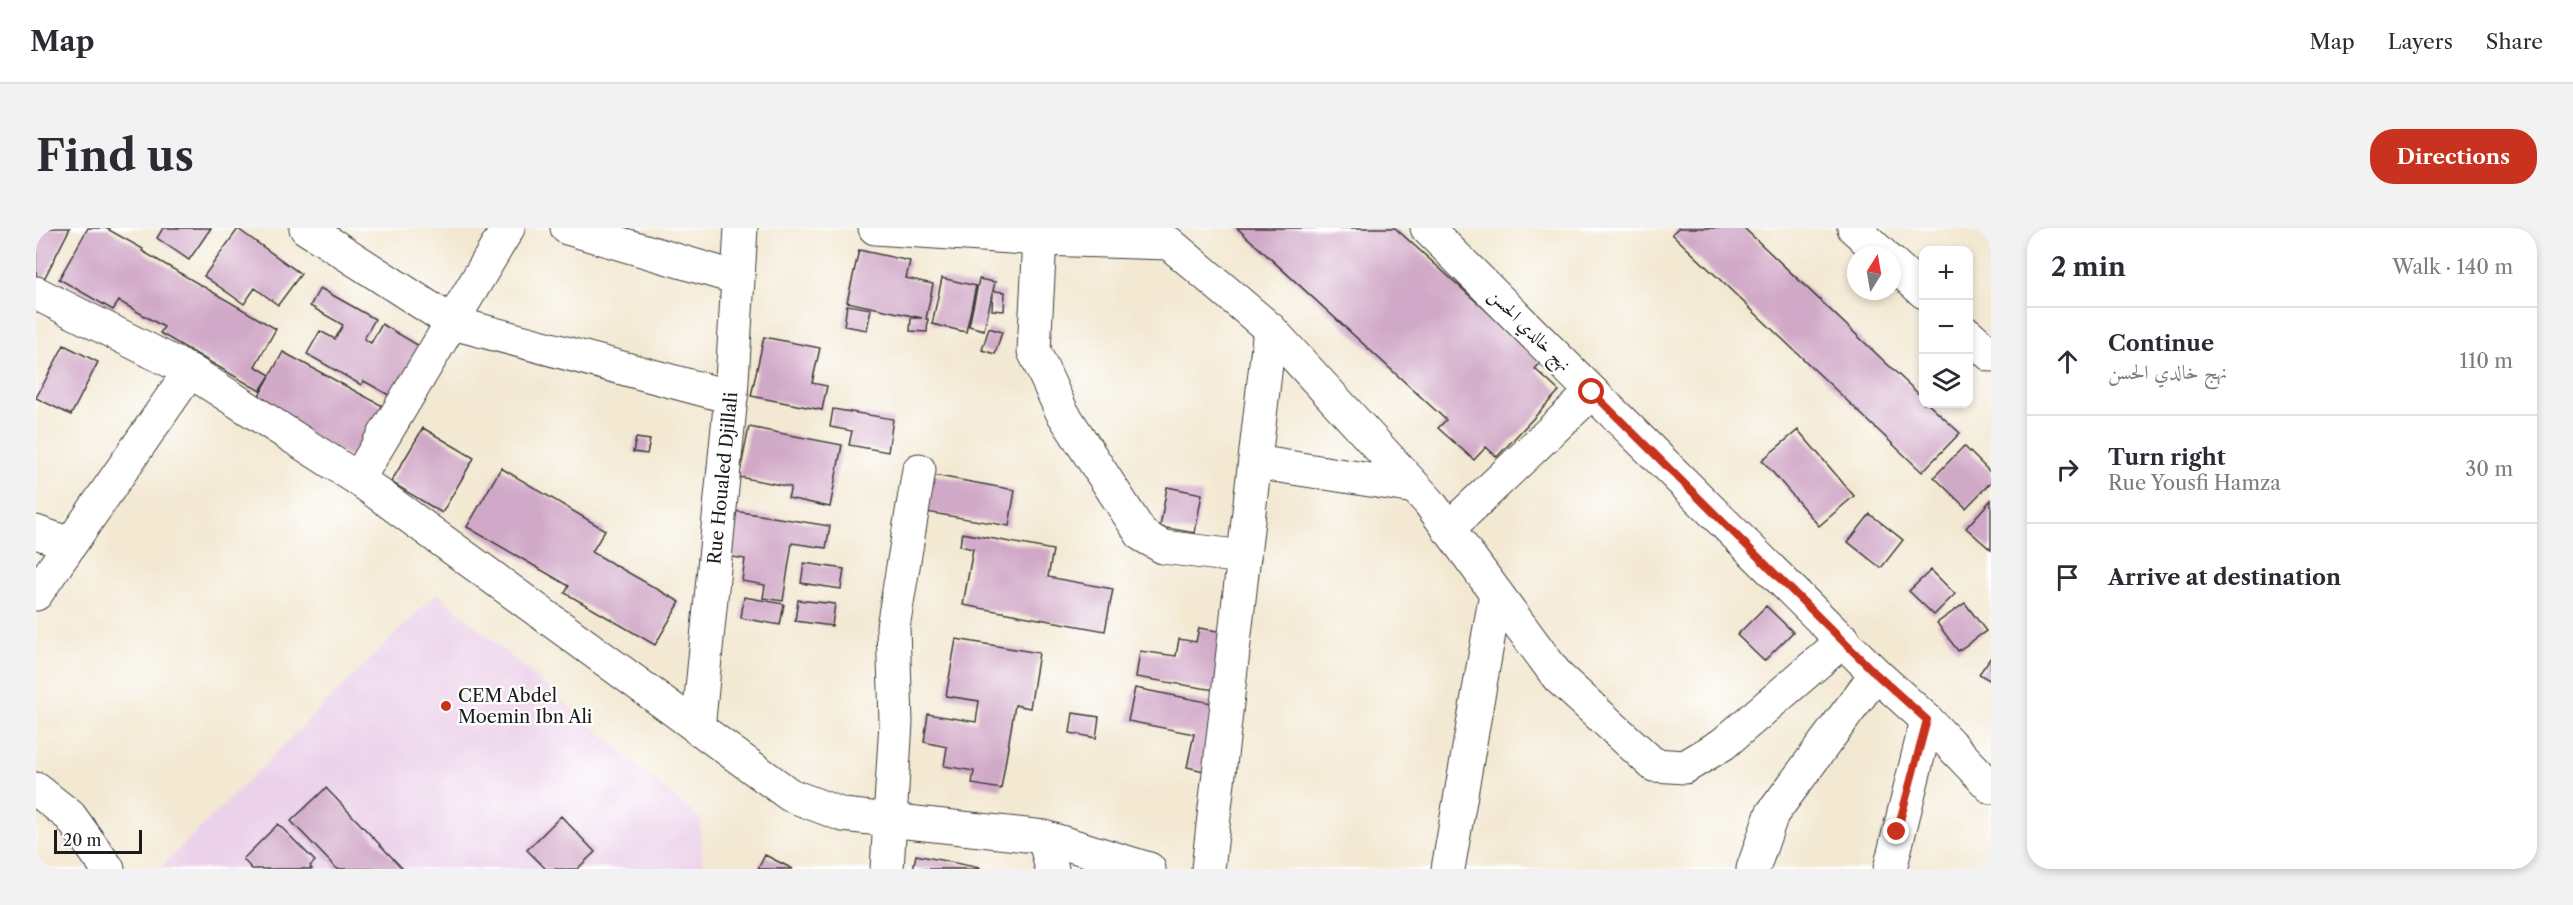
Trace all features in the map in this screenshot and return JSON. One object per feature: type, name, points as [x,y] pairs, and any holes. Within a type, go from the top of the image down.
[{"type":"street","points":[[306,228],[453,323],[731,397]]},
{"type":"street","points":[[358,479],[508,228]]},
{"type":"street","points":[[567,228],[737,278]]},
{"type":"street","name":"Rue Houaled Djillali","points":[[698,729],[731,397],[741,228]]},
{"type":"street","points":[[875,228],[1034,233],[1172,232],[1270,329],[1415,487],[1558,677],[1654,765],[1685,767],[1723,744],[1844,640]]},
{"type":"street","name":"نهج خالدي الحسن","points":[[1427,228],[1876,674],[1927,720],[1991,788]]},
{"type":"street","points":[[1854,228],[1873,246]]},
{"type":"street","points":[[1034,233],[1034,351],[1062,412],[1142,535],[1163,547],[1244,557]]},
{"type":"street","points":[[1901,271],[1919,288]]},
{"type":"street","points":[[36,293],[190,371],[358,479],[790,795],[843,815],[1044,837],[1149,869]]},
{"type":"street","points":[[1208,869],[1270,329]]},
{"type":"street","points":[[1973,339],[1991,355]]},
{"type":"street","points":[[36,594],[190,371]]},
{"type":"street","points":[[1448,529],[1592,392]]},
{"type":"street","points":[[1255,462],[1415,487]]},
{"type":"street","points":[[887,869],[896,722],[894,627],[919,470]]},
{"type":"street","points":[[36,532],[70,544]]},
{"type":"street","points":[[1448,869],[1496,593]]},
{"type":"street","points":[[1753,869],[1772,814],[1876,674]]},
{"type":"street","points":[[1890,869],[1927,720]]},
{"type":"street","points":[[36,789],[70,816],[108,869]]},
{"type":"street","points":[[1044,837],[1052,869]]},
{"type":"shaded area","name":"CEM Abdel Moemin Ibn Ali","points":[[437,593],[700,819],[703,869],[159,869]]},
{"type":"building","points":[[36,228],[70,228],[42,283],[36,280]]},
{"type":"building","points":[[88,228],[110,228],[109,230],[143,249],[142,251],[276,329],[255,366],[270,375],[260,391],[160,333],[164,327],[119,301],[113,310],[59,279]]},
{"type":"building","points":[[163,228],[211,228],[189,260],[157,238]]},
{"type":"building","points":[[1237,228],[1395,228],[1542,361],[1535,369],[1559,391],[1497,457],[1486,447],[1474,460],[1438,428],[1446,420]]},
{"type":"building","points":[[1678,228],[1744,228],[1919,394],[1919,408],[1932,408],[1960,433],[1922,472],[1672,234]]},
{"type":"building","points":[[238,229],[301,274],[278,305],[255,288],[244,304],[204,276]]},
{"type":"building","points":[[859,250],[910,261],[906,278],[933,284],[926,319],[928,319],[927,332],[910,331],[911,318],[922,318],[847,302]]},
{"type":"building","points":[[942,278],[976,286],[966,332],[932,324]]},
{"type":"building","points":[[979,279],[995,282],[984,330],[969,326]]},
{"type":"building","points":[[320,288],[375,319],[364,339],[371,343],[382,324],[421,347],[392,397],[364,381],[361,385],[307,354],[320,331],[335,339],[343,325],[310,306]]},
{"type":"building","points":[[993,291],[1005,292],[1004,311],[992,310]]},
{"type":"building","points":[[847,305],[871,309],[867,330],[844,326]]},
{"type":"building","points":[[989,328],[1002,332],[995,354],[982,350]]},
{"type":"building","points":[[764,337],[820,348],[812,383],[827,386],[822,410],[751,396]]},
{"type":"building","points":[[64,345],[98,362],[71,415],[36,398]]},
{"type":"building","points":[[283,352],[392,411],[363,464],[254,405]]},
{"type":"building","points":[[833,409],[893,419],[888,452],[849,445],[852,431],[830,427]]},
{"type":"building","points":[[749,427],[842,445],[830,507],[788,498],[791,487],[739,477]]},
{"type":"building","points":[[423,428],[474,458],[442,513],[391,482]]},
{"type":"building","points":[[1798,430],[1854,496],[1819,526],[1762,460]]},
{"type":"building","points":[[636,438],[650,440],[647,454],[633,452]]},
{"type":"building","points":[[1964,446],[1991,473],[1991,482],[1966,508],[1934,477]]},
{"type":"building","points":[[501,468],[605,530],[592,552],[680,602],[655,645],[565,593],[569,586],[467,527]]},
{"type":"building","points":[[933,475],[1015,490],[1009,526],[926,512]]},
{"type":"building","points":[[1167,487],[1202,494],[1195,533],[1160,527]]},
{"type":"building","points":[[1991,500],[1991,550],[1966,528]]},
{"type":"building","points":[[734,511],[830,526],[826,548],[792,543],[783,601],[763,598],[765,585],[742,581],[745,559],[727,556]]},
{"type":"building","points":[[1870,514],[1903,540],[1881,568],[1848,542]]},
{"type":"building","points":[[962,533],[1053,550],[1048,577],[1113,589],[1105,631],[963,605],[973,549],[960,546]]},
{"type":"building","points":[[804,563],[844,569],[841,589],[801,583]]},
{"type":"building","points":[[1931,570],[1955,594],[1934,615],[1909,591]]},
{"type":"building","points":[[744,597],[784,604],[780,625],[741,618]]},
{"type":"building","points":[[798,600],[835,604],[832,626],[795,621]]},
{"type":"building","points":[[1965,603],[1986,631],[1958,651],[1937,623]]},
{"type":"building","points":[[1766,606],[1793,632],[1764,661],[1737,635]]},
{"type":"building","points":[[1199,628],[1230,633],[1220,691],[1136,677],[1140,651],[1176,656],[1179,639],[1196,642]]},
{"type":"building","points":[[956,639],[1039,653],[1030,708],[1015,705],[1001,789],[972,784],[974,771],[944,766],[947,747],[924,742],[928,714],[976,722],[979,701],[946,696]]},
{"type":"building","points":[[1991,657],[1991,681],[1979,674]]},
{"type":"building","points":[[1135,688],[1217,704],[1204,771],[1187,767],[1194,734],[1128,721]]},
{"type":"building","points":[[1073,713],[1099,717],[1096,738],[1070,733]]},
{"type":"building","points":[[326,788],[403,869],[337,869],[291,821]]},
{"type":"building","points":[[561,816],[595,852],[577,869],[546,869],[527,850]]},
{"type":"building","points":[[278,824],[315,861],[310,866],[312,869],[252,869],[243,859]]},
{"type":"building","points":[[765,855],[793,869],[758,869]]},
{"type":"building","points":[[916,855],[980,868],[980,869],[913,869]]},
{"type":"place","name":"CEM Abdel Moemin Ibn Ali","points":[[446,706]]},
{"type":"route","points":[[1592,392],[1876,674],[1927,720],[1897,832]]}]
